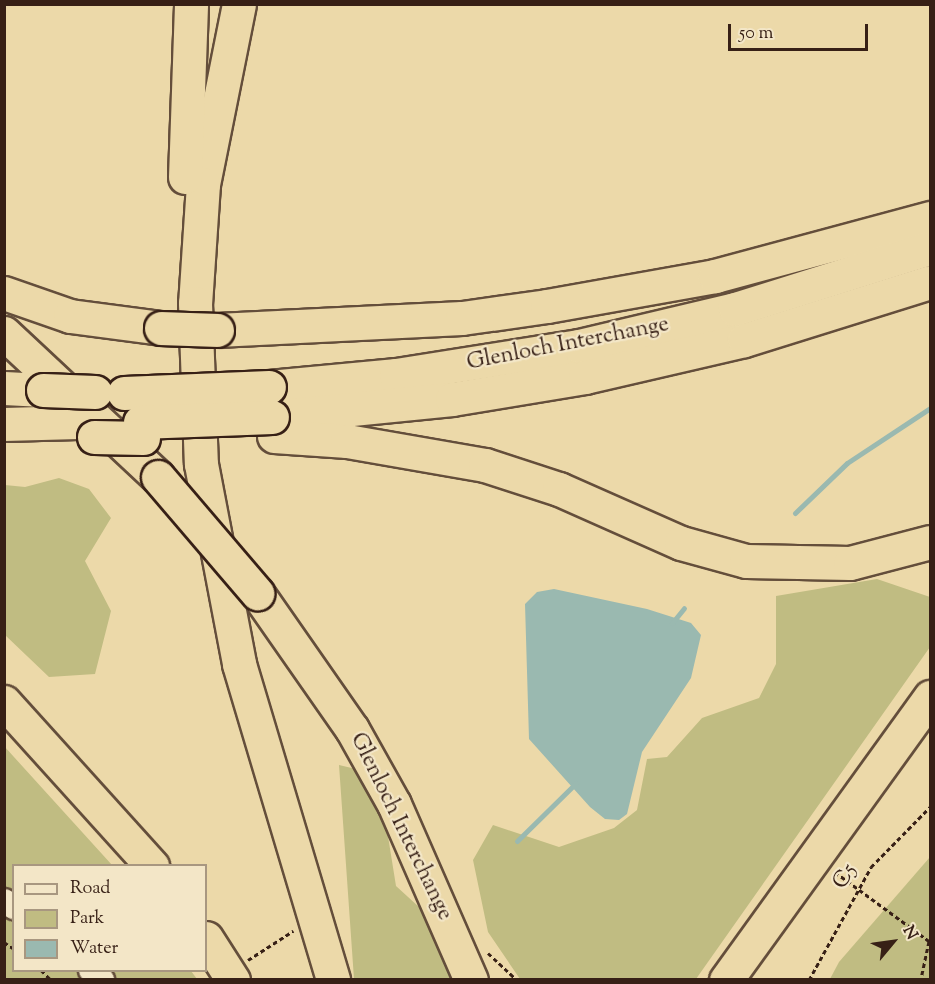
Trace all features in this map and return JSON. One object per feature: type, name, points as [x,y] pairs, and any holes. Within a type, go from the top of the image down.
[{"type":"highway","points":[[191,4],[181,299],[185,430],[205,559],[239,664],[333,980]]},
{"type":"highway","points":[[239,4],[207,153],[195,303],[201,464],[239,664]]},
{"type":"highway","points":[[4,293],[70,315],[152,328],[217,330],[462,318],[547,306],[716,276],[930,218]]},
{"type":"highway","name":"Glenloch Interchange","points":[[272,413],[396,375],[579,346],[735,309],[930,248]]},
{"type":"highway","points":[[4,274],[71,304],[152,328]]},
{"type":"highway","name":"Glenloch Interchange","points":[[4,388],[43,390],[130,417],[272,413],[452,399],[585,377],[744,340],[930,282]]},
{"type":"highway","name":"Glenloch Interchange","points":[[4,333],[158,477],[257,593],[352,729],[394,804],[471,980]]},
{"type":"highway","points":[[272,413],[494,468],[559,489],[681,543],[746,561],[850,563],[930,542]]},
{"type":"highway","points":[[14,425],[86,430],[130,417]]},
{"type":"highway","points":[[726,980],[865,783],[930,697]]},
{"type":"highway","points":[[4,702],[150,864]]},
{"type":"highway","points":[[865,783],[930,716]]},
{"type":"highway","points":[[207,940],[231,976]]},
{"type":"path","name":"C5","points":[[809,980],[856,891],[888,845],[930,807]]},
{"type":"path","points":[[856,891],[930,942],[921,980]]},
{"type":"path","points":[[231,976],[314,917]]},
{"type":"green space","points":[[59,478],[89,489],[111,518],[85,561],[111,611],[95,674],[49,677],[5,635],[5,485],[25,487]]},
{"type":"green space","points":[[877,579],[930,597],[930,647],[696,979],[520,979],[488,932],[473,860],[493,825],[559,847],[614,828],[637,810],[647,759],[667,757],[702,718],[759,698],[776,664],[776,596]]},
{"type":"green space","points":[[4,746],[111,864],[12,864],[12,972],[192,972],[197,979],[5,979]]},
{"type":"green space","points":[[339,765],[360,770],[387,830],[396,886],[419,907],[452,979],[354,979]]},
{"type":"green space","points":[[930,857],[930,979],[830,979],[839,962]]},
{"type":"water","points":[[554,589],[647,609],[691,623],[701,635],[691,678],[642,752],[627,814],[619,820],[605,819],[590,807],[529,739],[525,604],[537,592]]},
{"type":"waterway","points":[[795,513],[847,463],[930,408]]},
{"type":"waterway","points":[[672,623],[684,608]]},
{"type":"waterway","points":[[517,841],[576,783]]}]
